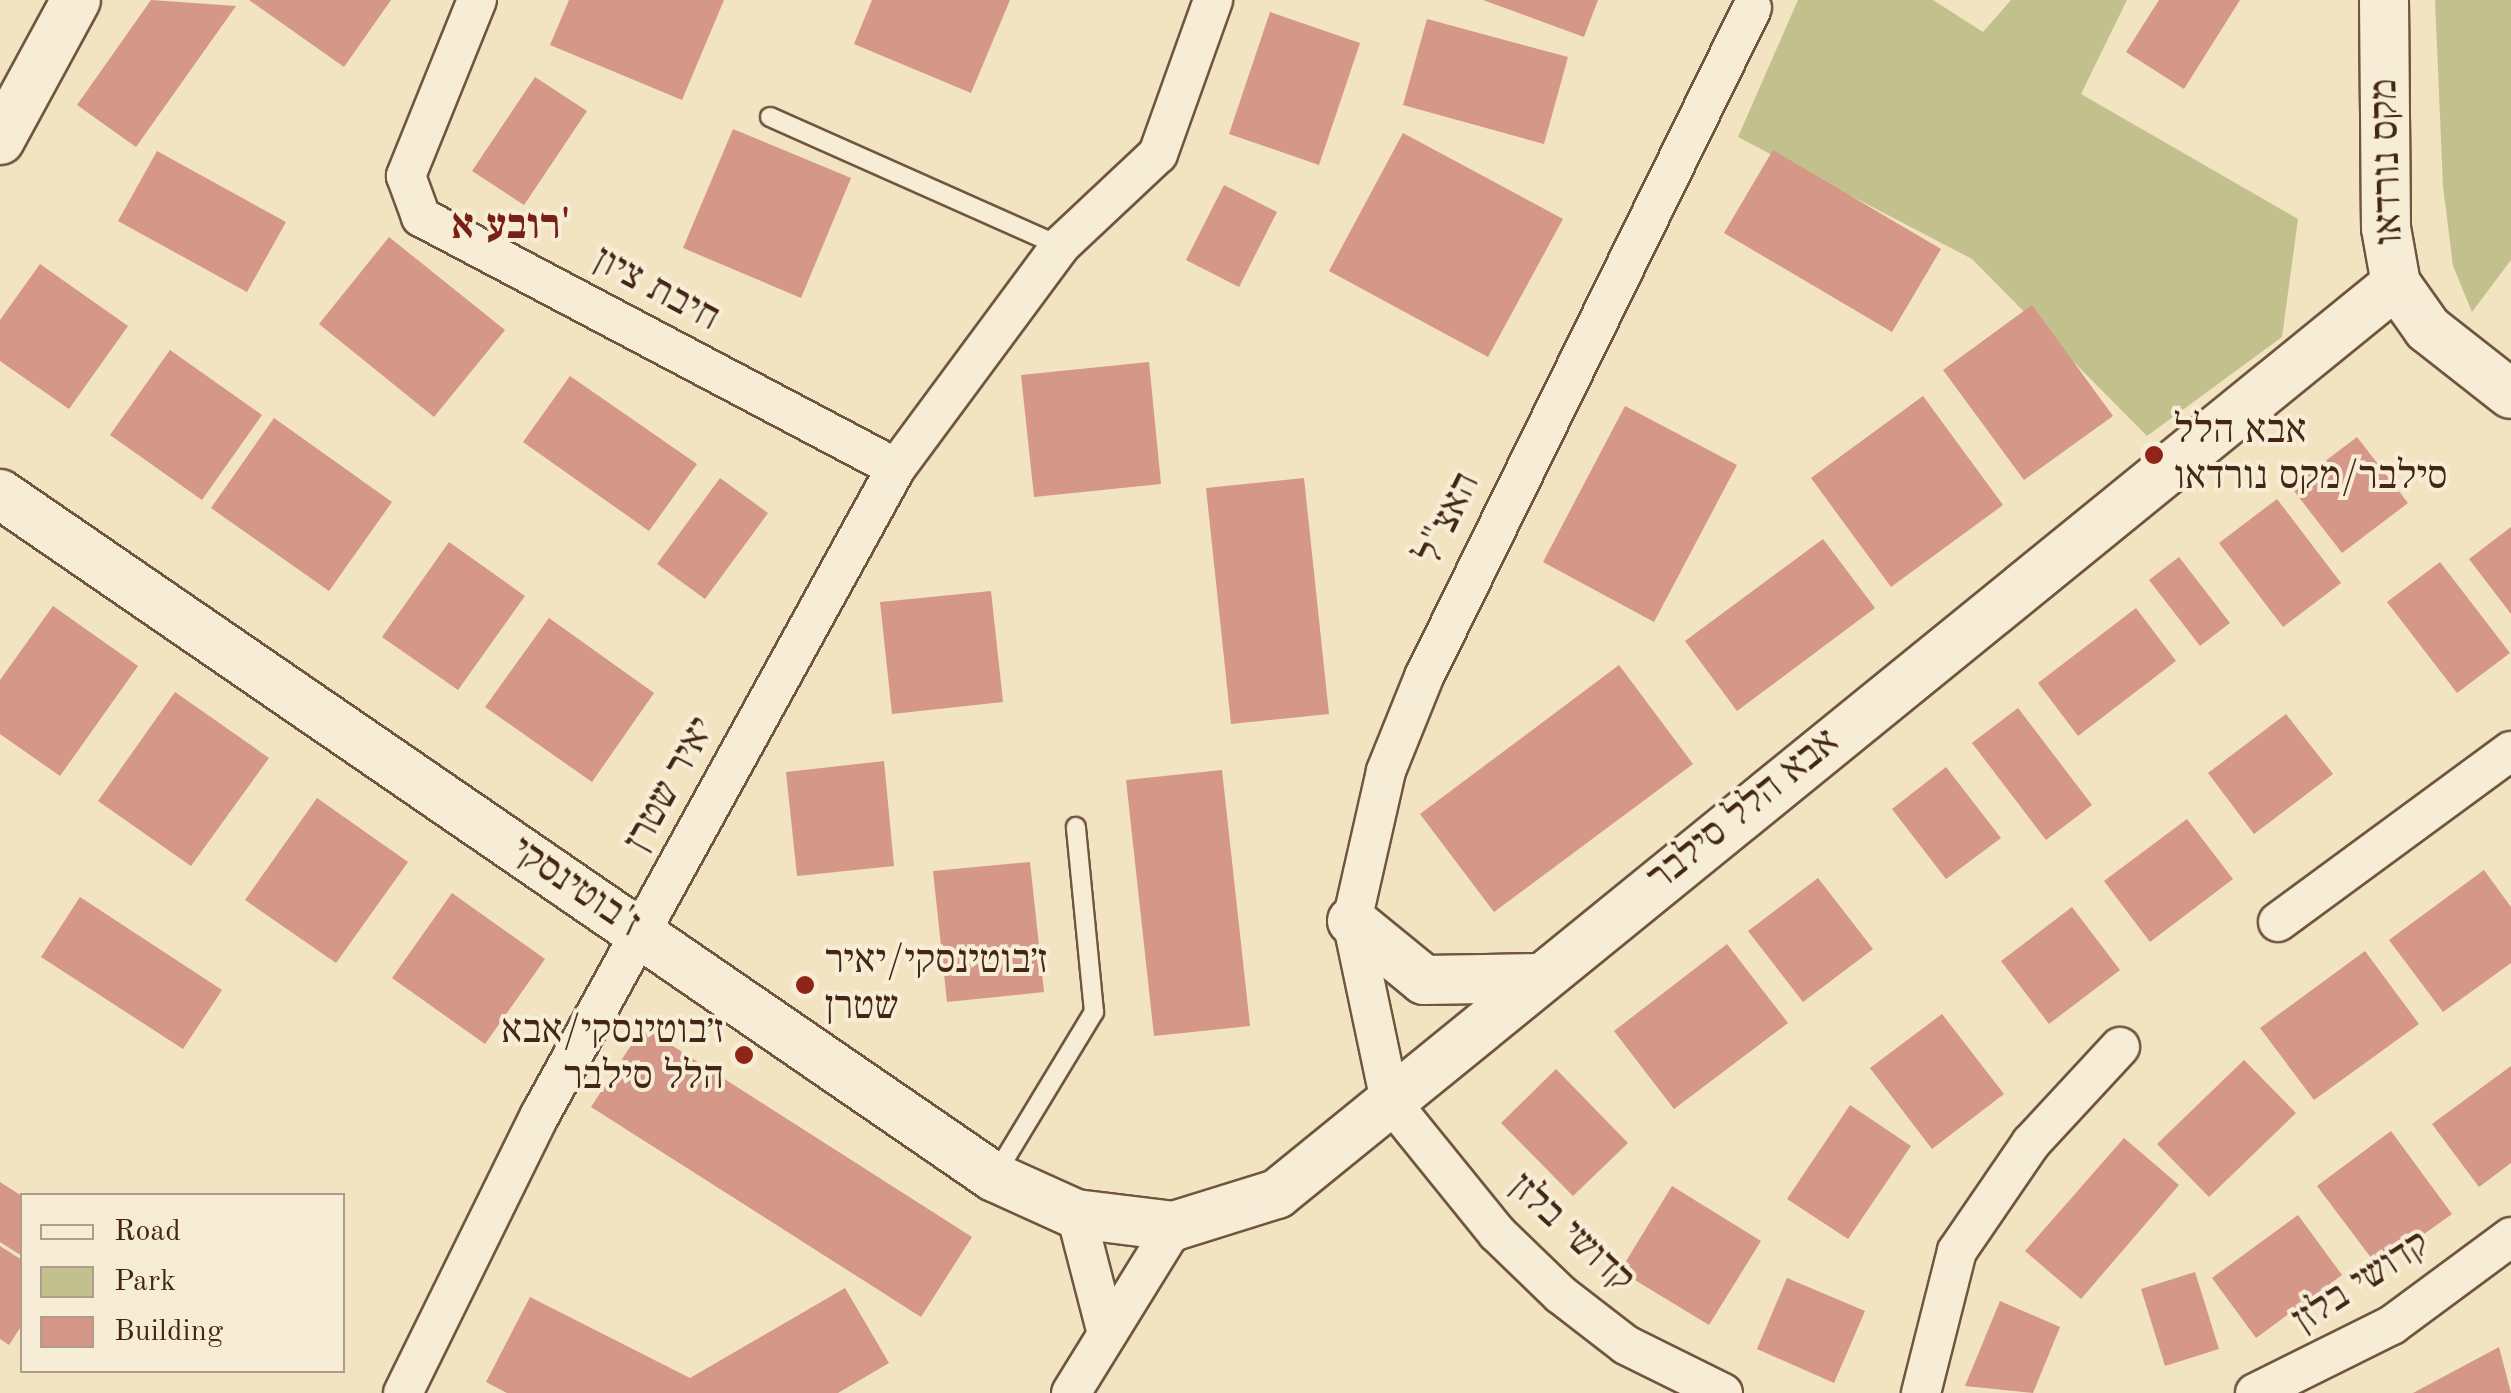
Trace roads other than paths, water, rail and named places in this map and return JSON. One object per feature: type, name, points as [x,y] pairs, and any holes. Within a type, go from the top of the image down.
[{"type":"street","points":[[0,140],[76,0]]},
{"type":"street","name":"חיבת ציון","points":[[477,0],[406,176],[421,217],[896,468]]},
{"type":"street","name":"יאיר שטרן","points":[[403,1393],[640,933],[896,468],[1060,246],[1158,154],[1213,0]]},
{"type":"street","name":"מקס נורדאו","points":[[2384,0],[2386,228],[2396,284],[2428,328],[2511,394]]},
{"type":"street","name":"האצ\"ל","points":[[1390,1101],[1352,921],[1386,772],[1424,677],[1752,8]]},
{"type":"street","name":"אבא הלל סילבר","points":[[1174,1226],[1277,1194],[1537,978],[2396,284]]},
{"type":"street","name":"ז'בוטינסקי","points":[[0,494],[994,1178],[1076,1214],[1174,1226]]},
{"type":"street","points":[[2278,922],[2511,751]]},
{"type":"street","points":[[1352,921],[1424,980],[1537,978]]},
{"type":"street","points":[[1922,1393],[1957,1251],[2031,1143],[2120,1047]]},
{"type":"street","name":"קדושי בלזן","points":[[1390,1101],[1497,1234],[1560,1294],[1626,1345],[1723,1393]]},
{"type":"street","points":[[1076,1214],[1108,1334]]},
{"type":"street","points":[[1070,1393],[1174,1226]]},
{"type":"street","name":"קדושי בלזן","points":[[2255,1393],[2392,1325],[2511,1236]]},
{"type":"lane","points":[[770,117],[1060,246]]},
{"type":"lane","points":[[994,1178],[1094,1012],[1076,828]]},
{"type":"place","name":"אבא הלל סילבר/מקס נורדאו","points":[[2154,455]]},
{"type":"place","name":"ז׳בוטינסקי/יאיר שטרן","points":[[805,985]]},
{"type":"place","name":"ז׳בוטינסקי/אבא הלל סילבר","points":[[744,1055]]},
{"type":"district","name":"רובע א'","points":[[511,227]]}]
